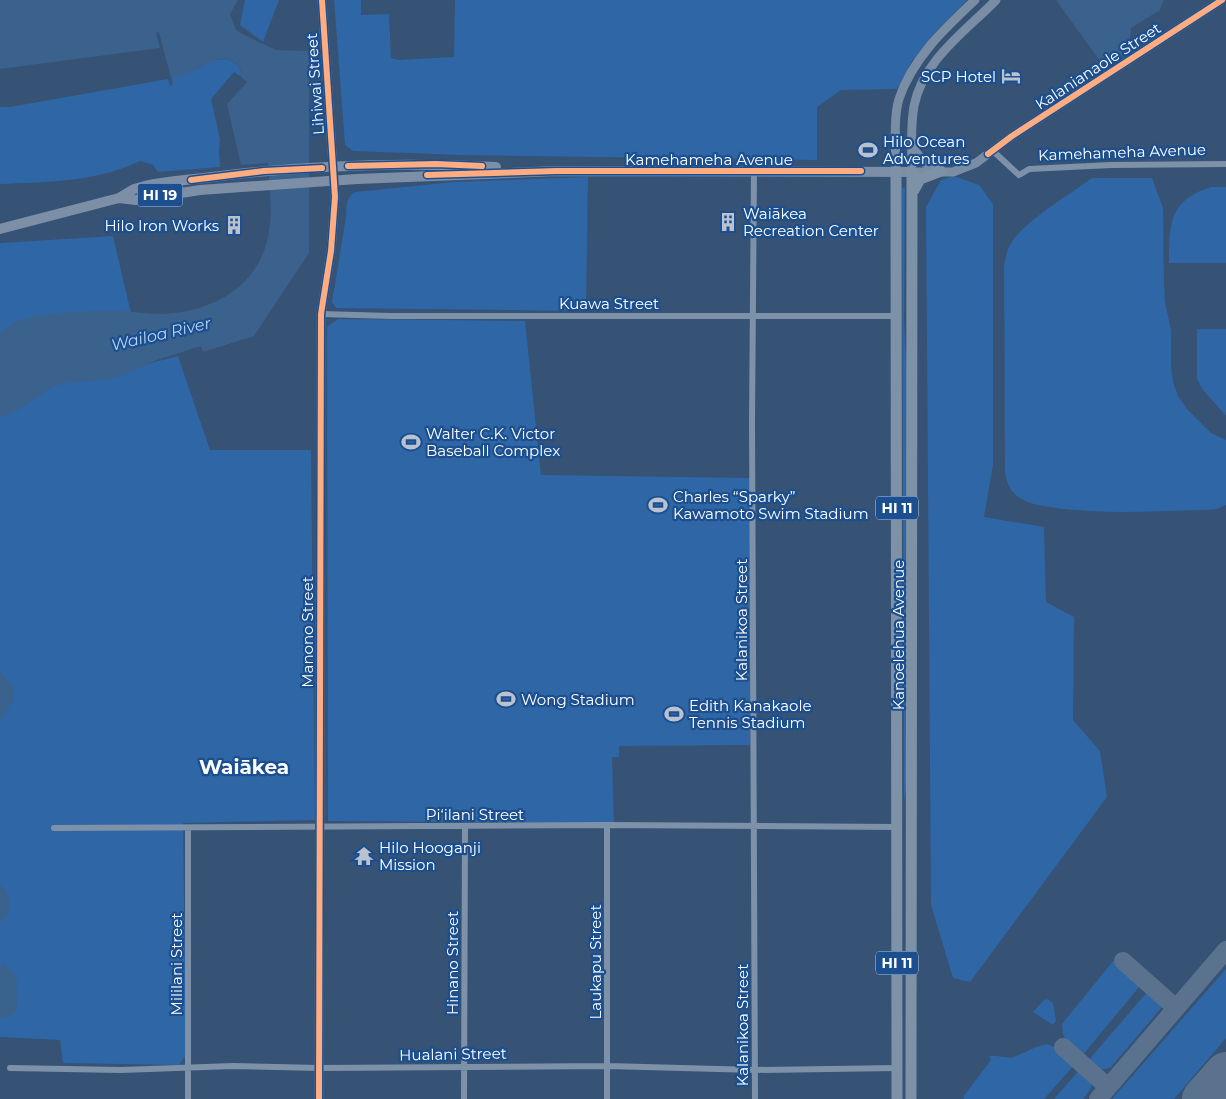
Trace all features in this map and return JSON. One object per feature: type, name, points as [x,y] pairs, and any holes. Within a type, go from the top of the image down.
[{"type":"highway","name":"Kanoelehua Avenue","points":[[896,172],[897,1099]]},
{"type":"highway","name":"Kanoelehua Avenue","points":[[911,1099],[913,792],[912,172]]},
{"type":"highway","points":[[912,194],[920,179],[941,172]]},
{"type":"highway","points":[[912,849],[904,834],[896,827],[903,819],[913,792]]},
{"type":"main road","name":"Kamehameha Avenue","points":[[0,229],[119,198],[134,190],[155,184],[264,171],[436,164],[557,171]]},
{"type":"main road","name":"Kamehameha Avenue","points":[[119,198],[136,200],[200,190],[264,185],[557,171],[912,172]]},
{"type":"street","name":"Lihiwai Street","points":[[322,0],[333,167]]},
{"type":"street","points":[[896,172],[897,111],[899,100],[908,79],[925,51],[975,0]]},
{"type":"street","points":[[912,172],[914,105],[926,77],[943,52],[996,0]]},
{"type":"street","name":"Kalanianaole Street","points":[[912,172],[953,172],[970,166],[1222,0]]},
{"type":"street","points":[[912,147],[925,163],[941,172]]},
{"type":"street","name":"Kamehameha Avenue","points":[[991,153],[1020,174],[1029,169],[1104,165],[1226,164]]},
{"type":"street","name":"Manono Street","points":[[319,1099],[321,314],[333,229],[333,167]]},
{"type":"street","name":"Kalanikoa Street","points":[[754,171],[752,421],[755,1099]]},
{"type":"street","name":"Kuawa Street","points":[[321,314],[391,316],[897,316]]},
{"type":"street","name":"Pi‘ilani Street","points":[[54,828],[607,825],[754,828],[896,827]]},
{"type":"street","name":"Laukapu Street","points":[[607,825],[608,1099]]},
{"type":"street","name":"Hinano Street","points":[[464,1099],[465,826]]},
{"type":"street","name":"Mililani Street","points":[[188,828],[188,1099]]},
{"type":"street","name":"Hualani Street","points":[[10,1068],[121,1070],[233,1066],[318,1068],[608,1066],[755,1070],[897,1068]]},
{"type":"shaded area","points":[[245,0],[279,0],[263,42],[240,25]]},
{"type":"shaded area","points":[[334,0],[361,0],[361,15],[389,14],[391,58],[398,60],[454,57],[455,0],[967,0],[938,29],[912,61],[897,89],[841,90],[817,107],[817,160],[461,155],[353,151],[345,145]]},
{"type":"shaded area","points":[[227,59],[236,64],[241,73],[240,76],[234,72],[211,99],[220,139],[220,167],[158,172],[153,165],[140,161],[106,173],[72,180],[0,184],[0,107],[10,107],[168,79],[170,86],[173,84],[171,78],[197,69],[213,60]]},
{"type":"shaded area","points":[[954,176],[979,185],[993,204],[993,465],[984,517],[1044,527],[1046,602],[1074,617],[1073,720],[1100,751],[1107,797],[970,982],[953,978],[931,905],[926,207],[941,180]]},
{"type":"shaded area","points":[[588,177],[586,311],[336,308],[332,302],[347,203],[355,192],[453,182]]},
{"type":"shaded area","points":[[1092,178],[1152,178],[1163,208],[1164,285],[1165,302],[1171,330],[1173,382],[1178,396],[1187,409],[1211,433],[1226,440],[1226,505],[1217,509],[1126,512],[1087,511],[1042,506],[1020,498],[1013,493],[1008,483],[1005,472],[1004,265],[1008,248],[1026,226],[1048,208]]},
{"type":"shaded area","points":[[902,187],[905,189],[904,322],[907,373],[907,782],[904,801]]},
{"type":"shaded area","points":[[1211,187],[1226,187],[1226,263],[1169,263],[1171,225],[1174,215],[1179,206],[1187,199],[1197,192]]},
{"type":"shaded area","points":[[113,236],[143,365],[178,356],[210,450],[311,450],[315,820],[183,823],[186,1055],[179,1065],[63,1063],[60,1040],[0,1037],[0,243]]},
{"type":"shaded area","points":[[338,319],[525,321],[541,475],[751,478],[750,745],[619,746],[619,757],[612,757],[614,823],[328,821],[327,327]]},
{"type":"shaded area","points":[[1197,329],[1226,329],[1226,416],[1203,390],[1197,379]]},
{"type":"shaded area","points":[[1113,961],[1117,962],[1140,986],[1081,1057],[1067,1043],[1063,1034],[1062,1024]]},
{"type":"shaded area","points":[[1226,969],[1226,1038],[1174,1099],[1112,1099]]},
{"type":"shaded area","points":[[1148,991],[1163,1006],[1111,1067],[1099,1069],[1087,1062]]},
{"type":"shaded area","points":[[1048,999],[1053,1003],[1056,1021],[1053,1025],[1033,1012],[1044,1000]]},
{"type":"shaded area","points":[[1047,1044],[1059,1049],[1075,1064],[1044,1099],[964,1099],[963,1097],[991,1060],[989,1056],[1017,1056]]},
{"type":"shaded area","points":[[1081,1068],[1091,1079],[1090,1090],[1083,1099],[1054,1099]]},
{"type":"water","name":"Wailoa River","points":[[0,0],[238,0],[230,14],[236,30],[276,50],[309,51],[309,253],[254,336],[203,352],[201,346],[157,360],[121,376],[103,380],[63,383],[49,389],[19,409],[0,417],[0,333],[6,328],[19,321],[41,316],[102,311],[162,314],[199,308],[216,301],[232,292],[245,281],[256,267],[264,250],[269,231],[271,206],[268,163],[241,165],[227,104],[247,82],[240,76],[241,71],[232,60],[220,59],[171,78],[159,32],[156,33],[160,48],[0,69]]},
{"type":"water","points":[[1056,0],[1164,0],[1160,10],[1131,28],[1130,41],[1135,49],[1109,65],[1102,64]]},
{"type":"water","points":[[0,671],[13,688],[14,699],[0,720]]},
{"type":"water","points":[[0,885],[7,893],[10,903],[7,913],[0,922]]},
{"type":"water","points":[[4,963],[16,976],[17,1010],[9,1017],[0,1018],[0,967]]},
{"type":"taxiway","points":[[1098,1099],[1226,950]]},
{"type":"taxiway","points":[[1123,961],[1176,1008]]},
{"type":"taxiway","points":[[1063,1047],[1108,1087]]},
{"type":"runway","points":[[1203,1099],[1226,1073]]},
{"type":"cycle path","points":[[319,1099],[321,314],[331,251],[335,197],[322,0]]},
{"type":"cycle path","points":[[988,154],[1012,136],[1222,0]]},
{"type":"cycle path","points":[[348,166],[436,164],[482,166]]},
{"type":"cycle path","points":[[191,180],[264,171],[322,168]]},
{"type":"cycle path","points":[[427,175],[557,171],[861,171]]},
{"type":"place","name":"SCP Hotel","points":[[1011,76]]},
{"type":"place","name":"Hilo Ocean Adventures","points":[[868,150]]},
{"type":"place","name":"Waiākea Recreation Center","points":[[728,222]]},
{"type":"place","name":"Hilo Iron Works","points":[[234,225]]},
{"type":"place","name":"Walter C.K. Victor Baseball Complex","points":[[411,442]]},
{"type":"place","name":"Charles “Sparky” Kawamoto Swim Stadium","points":[[658,505]]},
{"type":"place","name":"Wong Stadium","points":[[506,699]]},
{"type":"place","name":"Edith Kanakaole Tennis Stadium","points":[[674,714]]},
{"type":"place","name":"Hilo Hooganji Mission","points":[[364,856]]},
{"type":"district","name":"Waiākea","points":[[244,767]]}]
